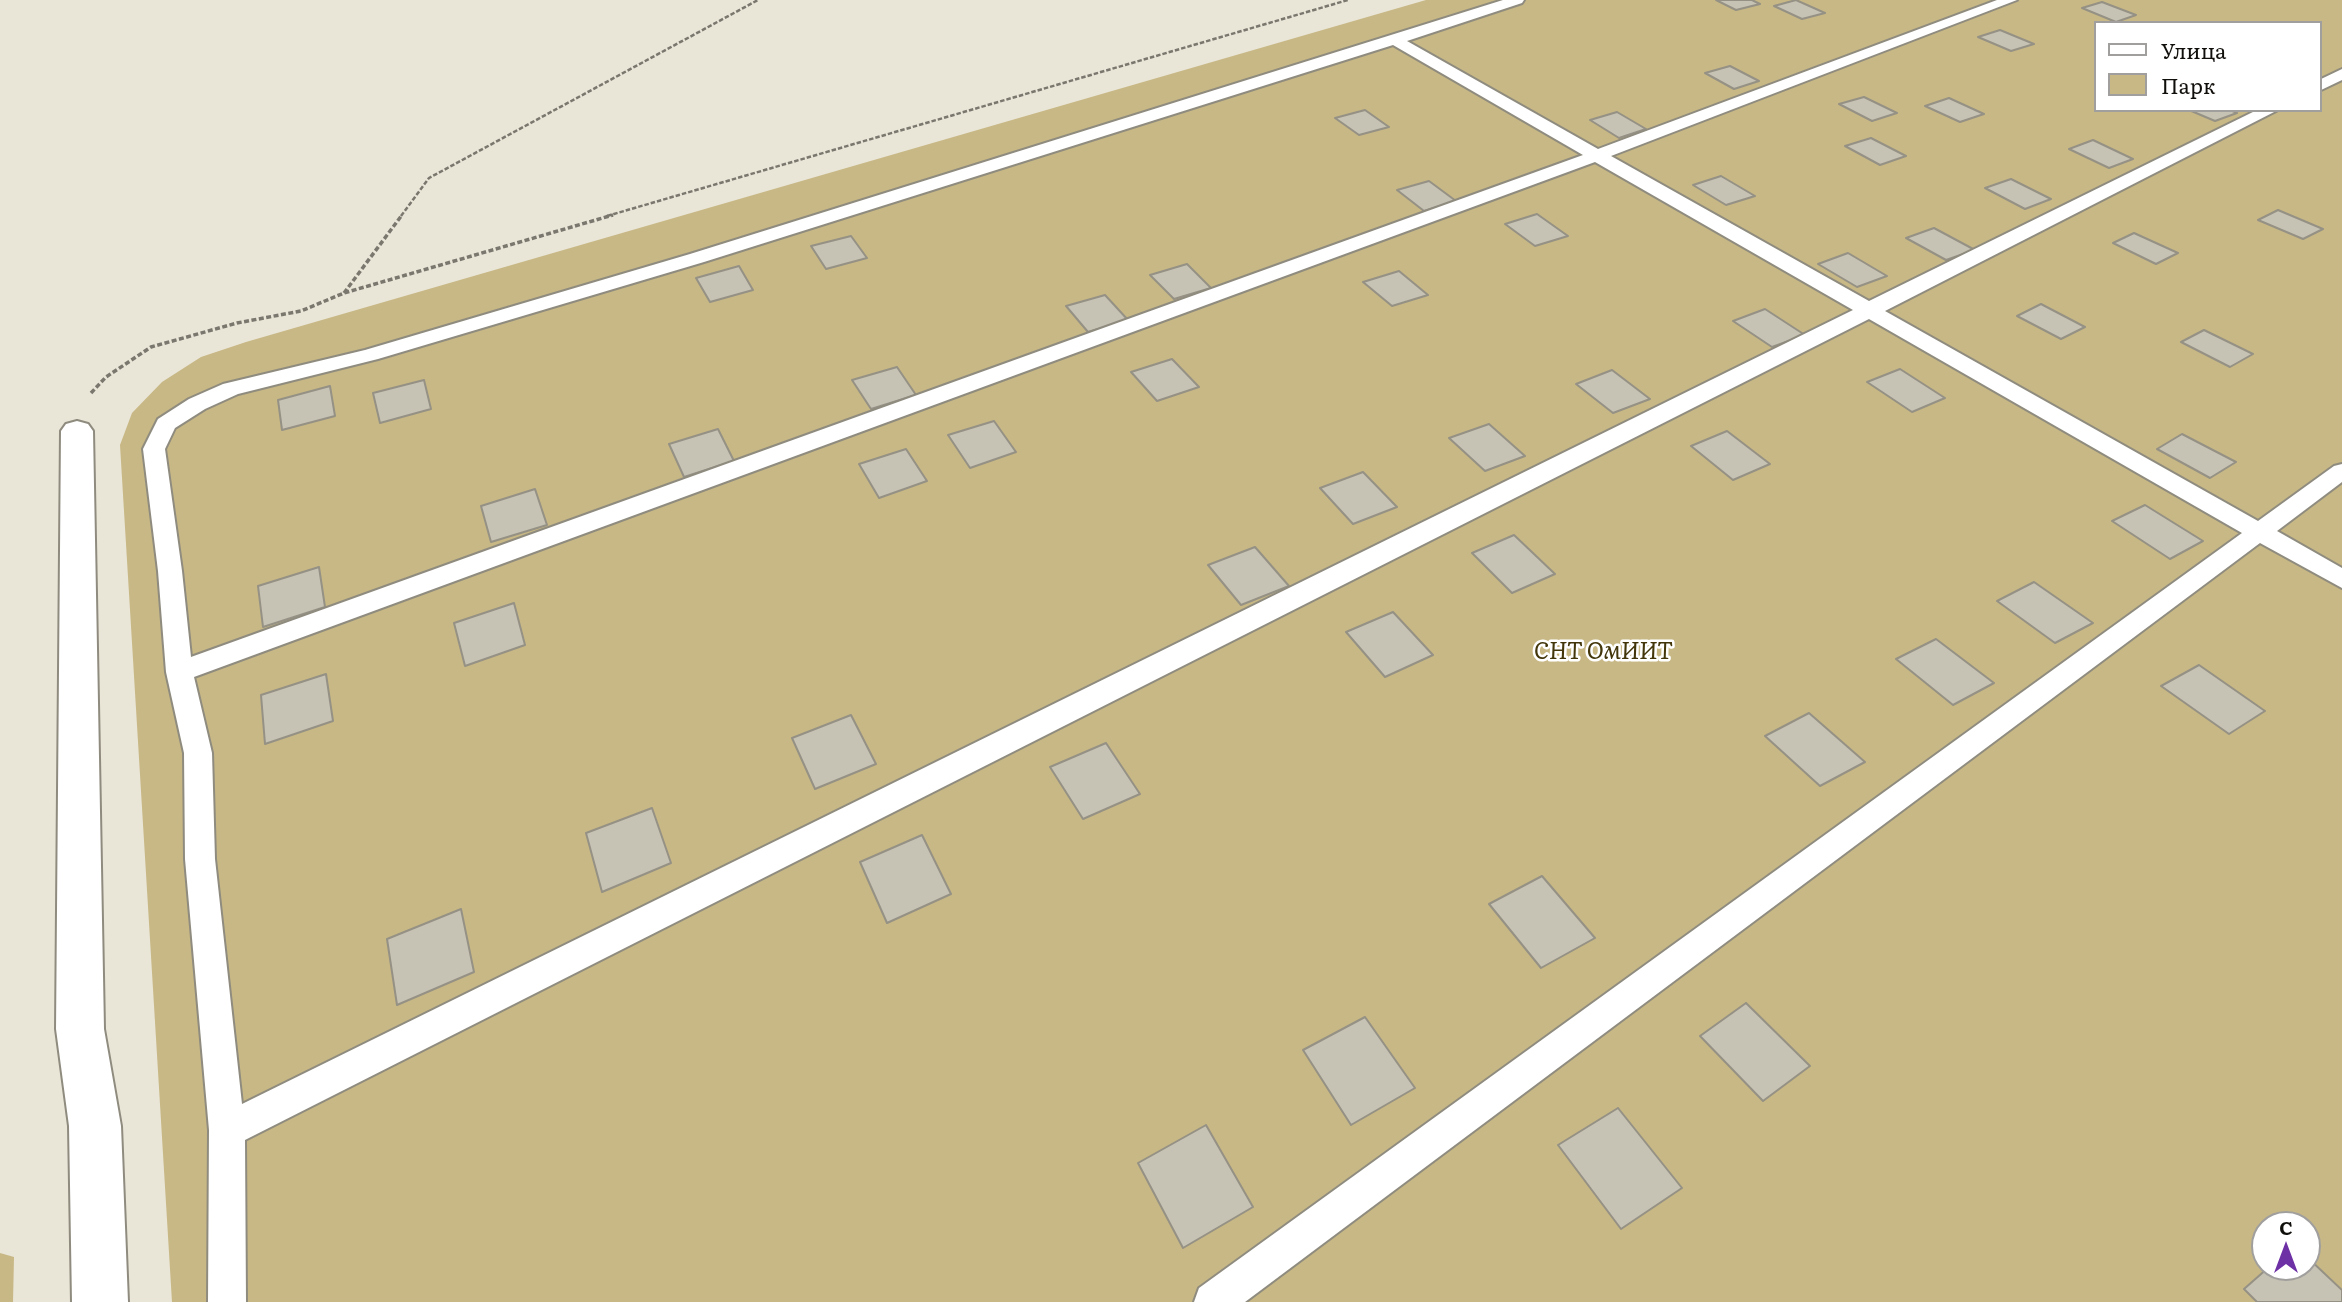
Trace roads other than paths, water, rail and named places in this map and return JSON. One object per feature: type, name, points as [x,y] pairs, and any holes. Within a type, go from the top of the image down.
[{"type":"street","points":[[76,431],[80,1028],[95,1126],[100,1302]]},
{"type":"lane","points":[[227,1302],[226,1130],[200,859],[198,753],[179,672],[170,570],[154,449],[166,424],[197,404],[231,389],[371,355],[697,258],[1517,0]]},
{"type":"lane","points":[[179,672],[1598,155],[2010,0]]},
{"type":"lane","points":[[1394,40],[2342,579]]},
{"type":"lane","points":[[2321,85],[2342,74]]},
{"type":"lane","points":[[226,1130],[2266,112]]},
{"type":"lane","points":[[1213,1302],[2342,471]]},
{"type":"park label","name":"СНТ ОмИИТ","points":[[1603,652]]}]
